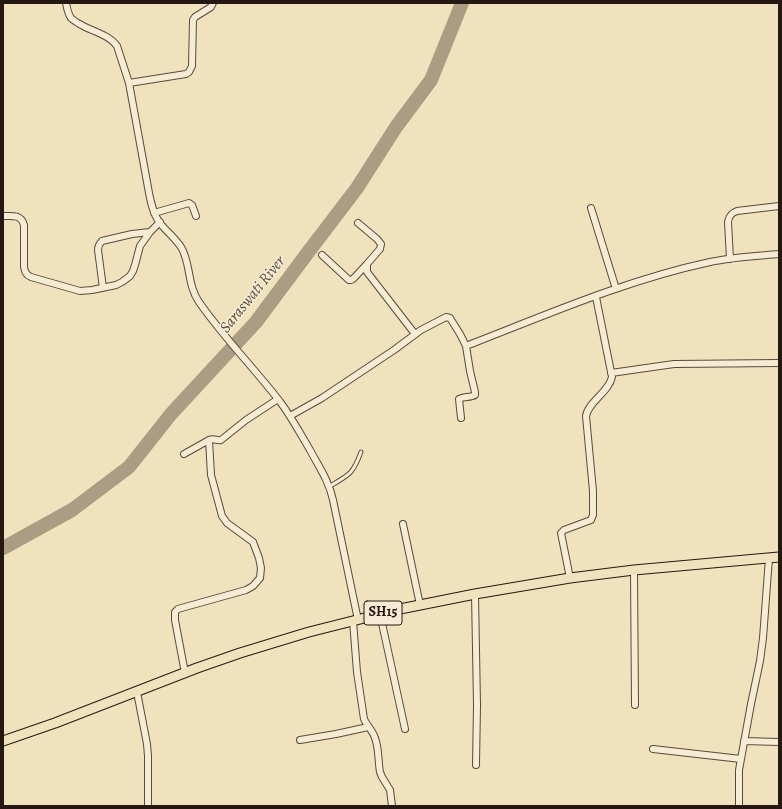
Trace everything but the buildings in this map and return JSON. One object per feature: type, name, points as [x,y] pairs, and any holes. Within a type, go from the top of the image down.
[{"type":"main road","name":"SH15","points":[[3,741],[274,641],[380,614],[475,594],[570,578],[634,570],[774,557]]},
{"type":"street","points":[[66,3],[68,12],[77,23],[108,37],[114,42],[120,54],[135,110],[149,193],[154,213],[181,248],[187,262],[194,294],[226,337],[278,399],[290,416],[330,486],[355,620],[359,687],[364,719],[376,740],[380,772],[390,790],[392,806]]},
{"type":"street","points":[[129,83],[186,74],[189,72],[192,66],[193,20],[195,17],[211,7],[213,3]]},
{"type":"street","points":[[154,213],[189,203],[192,205],[196,216]]},
{"type":"street","points":[[730,259],[728,222],[731,214],[737,211],[779,206]]},
{"type":"street","points":[[591,208],[616,289]]},
{"type":"street","points":[[3,216],[17,216],[23,221],[24,266],[27,275],[80,291],[116,285],[130,276],[135,265],[140,246],[150,232],[160,222]]},
{"type":"street","points":[[322,254],[349,280],[352,280],[380,249],[381,244],[358,223]]},
{"type":"street","points":[[103,288],[98,250],[100,243],[102,241],[122,236],[150,232]]},
{"type":"street","points":[[466,346],[596,296],[679,270],[710,262],[779,254]]},
{"type":"street","points":[[366,264],[366,272],[415,334]]},
{"type":"street","points":[[570,578],[561,533],[564,530],[591,520],[593,515],[593,491],[586,416],[588,411],[610,383],[612,377],[596,296]]},
{"type":"street","points":[[290,416],[322,398],[426,327],[448,317],[460,334],[466,346],[475,392],[475,395],[473,396],[461,397],[459,399],[461,418]]},
{"type":"street","points":[[611,373],[674,364],[779,363]]},
{"type":"street","points":[[184,454],[209,440],[221,440],[246,420],[278,399]]},
{"type":"street","points":[[185,673],[175,620],[175,612],[178,609],[246,590],[253,586],[260,578],[261,568],[254,542],[226,523],[222,516],[211,475],[209,440]]},
{"type":"street","points":[[403,524],[420,605]]},
{"type":"street","points":[[739,806],[741,759],[750,704],[760,661],[774,557]]},
{"type":"street","points":[[634,570],[635,705]]},
{"type":"street","points":[[475,594],[477,705],[476,765]]},
{"type":"street","points":[[380,614],[405,730]]},
{"type":"street","points":[[137,692],[147,744],[148,806]]},
{"type":"street","points":[[300,740],[368,727]]},
{"type":"street","points":[[744,741],[779,742]]},
{"type":"street","points":[[653,749],[741,759]]},
{"type":"lane","points":[[330,486],[346,477],[351,472],[356,465],[361,452]]},
{"type":"waterway","name":"Saraswati River","points":[[3,548],[72,510],[129,467],[171,414],[256,322],[357,188],[396,127],[431,80],[462,3]]}]
